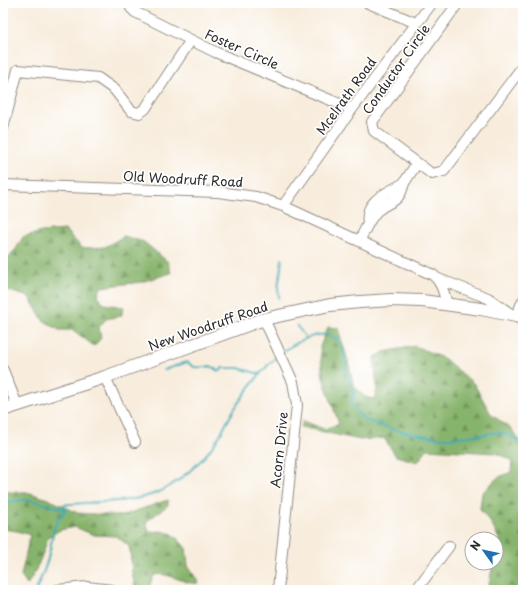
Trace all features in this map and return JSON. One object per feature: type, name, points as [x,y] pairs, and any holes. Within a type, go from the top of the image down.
[{"type":"main road","name":"New Woodruff Road","points":[[3,410],[105,377],[264,319],[330,305],[392,300],[422,301],[517,317]]},
{"type":"street","name":"Foster Circle","points":[[129,3],[130,8],[135,12],[191,40],[260,72],[352,109]]},
{"type":"street","points":[[368,3],[416,23]]},
{"type":"street","name":"Mcelrath Road","points":[[283,206],[352,109],[432,3]]},
{"type":"street","name":"Conductor Circle","points":[[458,3],[372,122],[374,131],[432,174],[444,171],[523,66]]},
{"type":"street","points":[[3,128],[18,70],[98,78],[115,90],[132,111],[139,113],[146,109],[191,40]]},
{"type":"street","points":[[360,240],[368,223],[377,211],[394,201],[403,190],[404,183],[417,163]]},
{"type":"street","name":"Old Woodruff Road","points":[[3,185],[218,192],[256,197],[283,206],[360,240],[436,278],[488,298],[517,317]]},
{"type":"street","points":[[436,278],[442,288],[447,304]]},
{"type":"street","points":[[517,317],[523,301]]},
{"type":"street","name":"Acorn Drive","points":[[264,319],[292,382],[297,405],[278,590]]},
{"type":"street","points":[[3,370],[17,406]]},
{"type":"street","points":[[105,377],[135,442]]},
{"type":"street","points":[[416,590],[449,546]]},
{"type":"street","points":[[58,590],[87,587],[112,590]]},
{"type":"green space","points":[[65,230],[82,248],[105,247],[124,236],[144,242],[168,262],[171,273],[141,282],[101,287],[98,296],[104,304],[124,307],[121,316],[106,319],[99,327],[101,338],[94,346],[73,330],[59,330],[43,320],[29,297],[3,289],[3,258],[6,259],[16,249],[23,237],[41,232]]},
{"type":"green space","points":[[328,327],[338,328],[354,386],[365,397],[374,399],[377,389],[374,358],[384,352],[415,346],[445,359],[474,384],[491,414],[511,429],[523,445],[523,590],[488,590],[492,571],[504,571],[504,531],[495,531],[491,523],[480,509],[482,493],[497,478],[511,472],[512,460],[495,453],[427,449],[418,462],[396,456],[384,438],[360,440],[301,427],[303,421],[324,429],[339,424],[323,378],[320,347]]},
{"type":"green space","points":[[3,492],[27,492],[48,499],[78,513],[121,516],[168,500],[168,505],[146,522],[149,532],[161,531],[173,534],[186,548],[188,566],[199,583],[188,582],[160,574],[154,575],[148,589],[135,590],[129,546],[116,536],[94,535],[75,527],[60,530],[48,537],[34,574],[27,585],[21,576],[30,535],[3,529]]},
{"type":"waterway","points":[[279,298],[278,289],[282,259]]},
{"type":"waterway","points":[[297,326],[306,338]]},
{"type":"waterway","points":[[283,352],[305,339],[322,334],[330,335],[337,339],[343,349],[347,374],[354,394],[351,401],[358,413],[365,420],[395,430],[438,438],[452,438],[502,432],[523,443]]},
{"type":"waterway","points":[[66,510],[63,505],[122,501],[145,497],[172,485],[207,454],[216,442],[235,407],[262,372],[278,356]]},
{"type":"waterway","points":[[164,370],[187,362],[194,367],[211,366],[218,371],[221,371],[222,368],[238,368],[260,374]]},
{"type":"waterway","points":[[3,504],[11,501],[26,500],[65,510]]},
{"type":"waterway","points":[[36,590],[47,563],[52,536],[56,525],[61,515],[66,510]]}]
